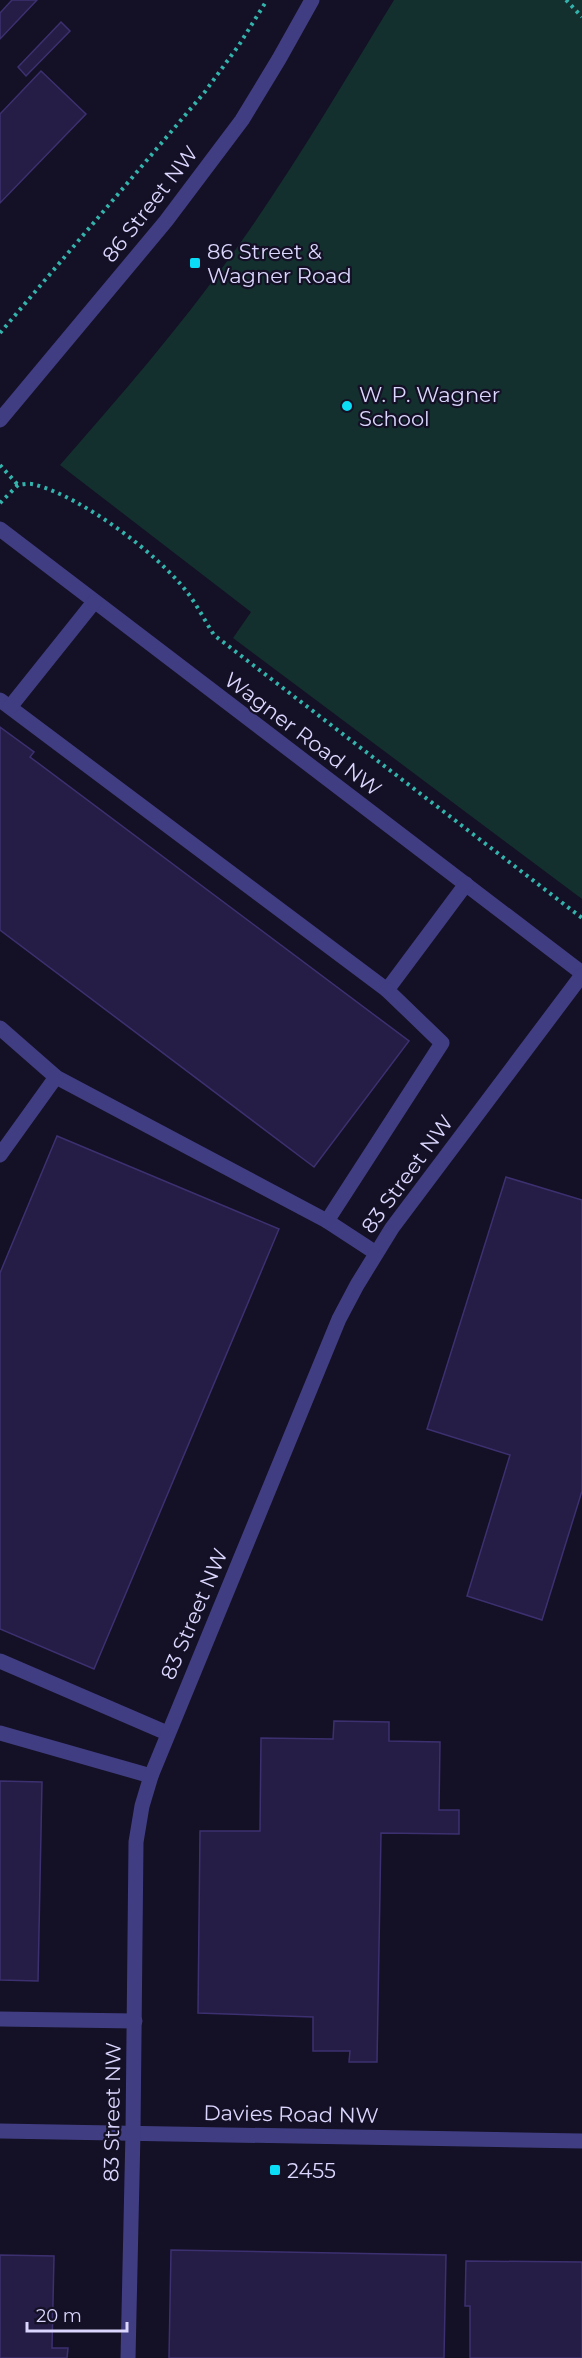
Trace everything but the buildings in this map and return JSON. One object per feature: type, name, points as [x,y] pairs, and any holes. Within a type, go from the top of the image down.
[{"type":"street","name":"86 Street NW","points":[[0,420],[166,221],[242,120],[312,0]]},
{"type":"street","name":"Wagner Road NW","points":[[0,529],[582,974]]},
{"type":"street","points":[[94,602],[5,704],[387,990],[442,1043],[327,1221]]},
{"type":"street","points":[[387,990],[466,884]]},
{"type":"street","name":"83 Street NW","points":[[128,2358],[134,2132],[136,1842],[142,1806],[151,1776],[339,1319],[392,1228],[582,974]]},
{"type":"street","points":[[0,1028],[56,1077],[327,1221],[376,1253]]},
{"type":"street","points":[[0,1155],[56,1077]]},
{"type":"street","points":[[0,1660],[167,1733]]},
{"type":"street","points":[[0,1733],[151,1776]]},
{"type":"street","points":[[0,2019],[135,2020]]},
{"type":"street","name":"Davies Road NW","points":[[0,2131],[582,2141]]},
{"type":"path","points":[[0,333],[204,93],[239,45],[267,0]]},
{"type":"path","points":[[566,0],[582,17]]},
{"type":"path","points":[[0,465],[18,485]]},
{"type":"path","points":[[0,503],[18,485],[34,484],[76,502],[134,542],[169,572],[187,592],[214,635],[582,918]]},
{"type":"green space","name":"W. P. Wagner School","points":[[394,0],[582,0],[582,899],[233,638],[251,612],[60,465],[154,355],[222,269],[302,151]]},
{"type":"place","name":"86 Street & Wagner Road","points":[[195,263]]},
{"type":"place","name":"W. P. Wagner School","points":[[347,406]]},
{"type":"place","name":"2455","points":[[275,2170]]}]
